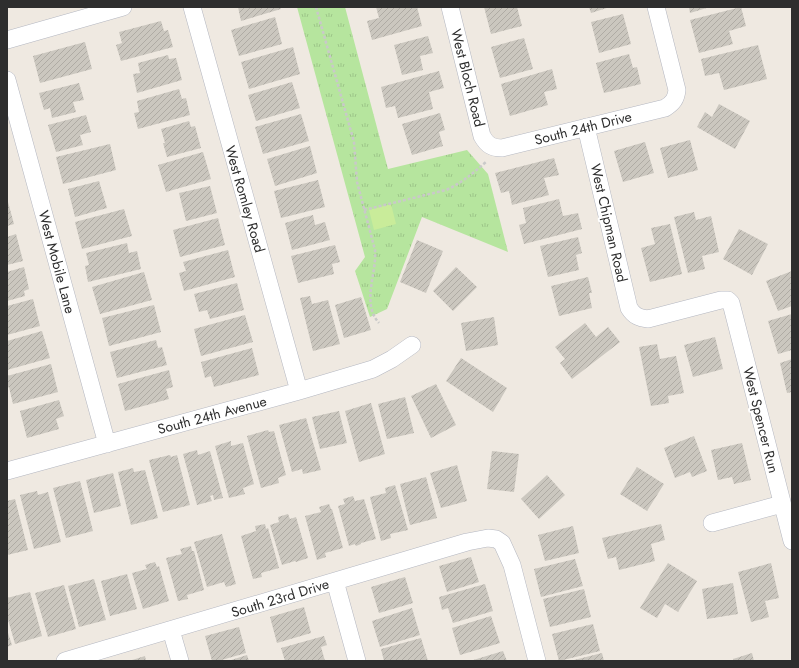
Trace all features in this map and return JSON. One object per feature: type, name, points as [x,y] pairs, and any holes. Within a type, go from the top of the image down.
[{"type":"street","points":[[7,40],[123,7]]},
{"type":"street","name":"West Romley Road","points":[[192,7],[299,392]]},
{"type":"street","name":"West Bloch Road","points":[[450,7],[482,136],[485,142],[493,147]]},
{"type":"street","name":"South 24th Drive","points":[[493,147],[502,148],[665,108],[674,101],[677,90],[656,7]]},
{"type":"street","name":"West Mobile Lane","points":[[7,80],[107,444]]},
{"type":"street","name":"West Chipman Road","points":[[586,127],[629,308],[636,317],[648,319],[721,300],[728,300]]},
{"type":"street","name":"West Spencer Run","points":[[728,300],[733,307],[792,541]]},
{"type":"street","name":"South 24th Avenue","points":[[7,471],[299,392],[373,369],[392,359],[412,345]]},
{"type":"street","points":[[712,523],[782,504]]},
{"type":"street","name":"South 23rd Drive","points":[[65,661],[467,542],[488,538],[496,539],[502,543],[512,565],[537,661]]},
{"type":"street","points":[[335,582],[357,661]]},
{"type":"street","points":[[171,630],[180,661]]},
{"type":"path","points":[[316,7],[354,142],[357,182],[375,250],[376,258],[370,297],[375,319],[379,323]]},
{"type":"path","points":[[364,210],[446,190],[458,185],[488,160],[493,147]]},
{"type":"green space","points":[[297,7],[345,7],[388,169],[467,150],[488,174],[508,252],[422,217],[387,309],[370,317],[355,271],[365,257]]},
{"type":"green space","points":[[391,204],[396,224],[374,230],[369,210]]},
{"type":"building","points":[[238,7],[280,7],[281,9],[241,21]]},
{"type":"building","points":[[376,7],[417,7],[422,26],[372,40],[367,21],[379,18]]},
{"type":"building","points":[[484,7],[517,7],[522,26],[491,34]]},
{"type":"building","points":[[589,7],[610,7],[591,13]]},
{"type":"building","points":[[689,7],[710,7],[690,13]]},
{"type":"building","points":[[741,7],[746,26],[729,31],[733,44],[699,53],[690,20]]},
{"type":"building","points":[[623,14],[631,44],[599,53],[591,22]]},
{"type":"building","points":[[275,17],[282,44],[239,56],[231,30]]},
{"type":"building","points":[[161,21],[164,31],[168,30],[173,47],[121,61],[116,45],[122,43],[119,32]]},
{"type":"building","points":[[428,36],[433,53],[420,56],[423,70],[402,75],[394,45]]},
{"type":"building","points":[[524,38],[533,69],[500,78],[491,47]]},
{"type":"building","points":[[85,42],[92,69],[40,83],[33,56]]},
{"type":"building","points":[[758,45],[767,79],[724,90],[719,73],[705,76],[701,59]]},
{"type":"building","points":[[293,47],[300,74],[249,89],[241,62]]},
{"type":"building","points":[[629,54],[633,68],[637,67],[641,84],[604,93],[596,63]]},
{"type":"building","points":[[168,55],[169,59],[176,58],[182,80],[137,93],[133,74],[140,73],[138,63]]},
{"type":"building","points":[[552,69],[557,89],[544,92],[548,105],[510,116],[501,84]]},
{"type":"building","points":[[439,71],[444,88],[429,92],[433,109],[398,118],[395,106],[386,108],[381,87]]},
{"type":"building","points":[[292,82],[300,108],[256,121],[248,95]]},
{"type":"building","points":[[79,83],[84,100],[73,102],[76,112],[52,118],[50,108],[44,110],[39,93]]},
{"type":"building","points":[[179,89],[182,99],[186,98],[190,115],[138,129],[134,113],[139,112],[137,101]]},
{"type":"building","points":[[719,104],[750,121],[735,149],[697,127],[705,112],[712,117]]},
{"type":"building","points":[[440,113],[445,130],[439,132],[443,146],[412,155],[402,124]]},
{"type":"building","points":[[301,114],[309,141],[263,154],[255,127]]},
{"type":"building","points":[[86,115],[91,132],[80,135],[83,145],[56,152],[48,125]]},
{"type":"building","points":[[189,121],[191,127],[195,126],[201,148],[167,157],[161,129]]},
{"type":"building","points":[[690,140],[698,170],[668,178],[660,148]]},
{"type":"building","points":[[645,142],[654,173],[623,182],[614,151]]},
{"type":"building","points":[[110,144],[116,170],[63,184],[56,157]]},
{"type":"building","points":[[310,146],[317,173],[275,186],[267,159]]},
{"type":"building","points":[[203,152],[211,179],[166,192],[158,165]]},
{"type":"building","points":[[554,158],[559,175],[544,178],[549,195],[512,205],[509,191],[501,193],[495,173]]},
{"type":"building","points":[[318,180],[325,207],[281,218],[274,191]]},
{"type":"building","points":[[99,181],[107,208],[75,217],[68,189]]},
{"type":"building","points":[[210,186],[217,213],[186,221],[179,193]]},
{"type":"building","points":[[559,199],[563,216],[578,213],[582,229],[524,244],[519,225],[526,223],[523,208]]},
{"type":"building","points":[[8,202],[14,224],[7,226],[7,203]]},
{"type":"building","points":[[124,209],[132,236],[82,249],[75,222]]},
{"type":"building","points":[[694,212],[696,220],[711,216],[719,252],[702,256],[705,269],[688,273],[674,217]]},
{"type":"building","points":[[313,215],[315,225],[325,222],[330,240],[292,250],[285,223]]},
{"type":"building","points":[[218,218],[225,245],[180,257],[173,230]]},
{"type":"building","points":[[670,224],[682,274],[650,282],[641,248],[655,244],[651,228]]},
{"type":"building","points":[[739,229],[768,244],[752,275],[723,259]]},
{"type":"building","points":[[16,234],[23,261],[7,265],[7,237]]},
{"type":"building","points":[[578,237],[582,253],[576,255],[579,270],[548,277],[540,246]]},
{"type":"building","points":[[417,240],[443,251],[426,293],[400,282]]},
{"type":"building","points":[[127,243],[129,253],[137,251],[141,269],[88,282],[85,266],[89,265],[86,253]]},
{"type":"building","points":[[335,245],[340,262],[332,264],[334,274],[298,283],[291,256]]},
{"type":"building","points":[[228,250],[235,277],[184,291],[179,273],[186,271],[183,262]]},
{"type":"building","points":[[24,267],[29,289],[24,291],[25,296],[7,301],[7,272]]},
{"type":"building","points":[[456,267],[477,287],[453,311],[433,291]]},
{"type":"building","points":[[792,271],[792,306],[778,311],[766,281]]},
{"type":"building","points":[[144,272],[152,300],[100,314],[92,287]]},
{"type":"building","points":[[588,277],[592,293],[589,293],[592,308],[559,316],[551,286]]},
{"type":"building","points":[[237,283],[244,310],[210,319],[207,310],[199,312],[194,294]]},
{"type":"building","points":[[310,296],[312,304],[328,300],[340,344],[313,351],[300,298]]},
{"type":"building","points":[[361,297],[371,330],[344,338],[335,305]]},
{"type":"building","points":[[33,299],[40,326],[7,335],[7,306]]},
{"type":"building","points":[[154,305],[161,332],[109,346],[102,318]]},
{"type":"building","points":[[792,314],[792,350],[778,354],[768,321]]},
{"type":"building","points":[[245,315],[253,342],[201,356],[194,329]]},
{"type":"building","points":[[494,317],[498,345],[466,351],[461,323]]},
{"type":"building","points":[[585,323],[596,337],[608,327],[620,342],[572,379],[560,363],[565,359],[555,347]]},
{"type":"building","points":[[42,331],[50,358],[7,370],[7,341]]},
{"type":"building","points":[[715,337],[723,369],[693,377],[684,345]]},
{"type":"building","points":[[156,340],[158,348],[162,347],[167,365],[117,378],[110,352]]},
{"type":"building","points":[[657,344],[660,359],[676,356],[684,393],[668,396],[669,403],[651,406],[639,347]]},
{"type":"building","points":[[252,348],[259,375],[214,387],[211,376],[205,378],[201,362]]},
{"type":"building","points":[[461,358],[507,388],[493,412],[446,381]]},
{"type":"building","points":[[792,359],[792,392],[787,393],[780,363]]},
{"type":"building","points":[[51,364],[58,392],[13,404],[9,387],[7,388],[7,376]]},
{"type":"building","points":[[169,370],[173,387],[166,389],[169,399],[125,411],[118,384]]},
{"type":"building","points":[[436,384],[456,425],[431,438],[411,396]]},
{"type":"building","points":[[405,397],[414,433],[387,439],[378,404]]},
{"type":"building","points":[[59,400],[64,416],[56,419],[59,429],[27,438],[20,411]]},
{"type":"building","points":[[371,403],[385,454],[359,462],[345,411]]},
{"type":"building","points":[[339,411],[347,443],[320,449],[312,417]]},
{"type":"building","points":[[306,418],[321,470],[303,474],[302,469],[292,472],[279,425]]},
{"type":"building","points":[[268,430],[269,432],[274,431],[286,475],[278,478],[279,483],[261,488],[247,436]]},
{"type":"building","points":[[694,436],[707,471],[692,477],[690,472],[675,478],[664,448]]},
{"type":"building","points":[[231,441],[231,446],[243,443],[254,484],[243,488],[245,494],[229,498],[215,446]]},
{"type":"building","points":[[742,443],[751,480],[734,484],[732,477],[718,480],[711,450]]},
{"type":"building","points":[[197,450],[198,455],[210,451],[223,498],[214,500],[213,495],[210,496],[212,501],[197,505],[183,454]]},
{"type":"building","points":[[492,451],[519,454],[514,492],[487,489]]},
{"type":"building","points":[[170,455],[171,457],[177,455],[190,505],[163,512],[149,460]]},
{"type":"building","points":[[457,465],[467,501],[441,508],[430,473]]},
{"type":"building","points":[[637,467],[664,484],[647,511],[620,494]]},
{"type":"building","points":[[133,468],[134,472],[145,470],[158,518],[131,525],[118,472]]},
{"type":"building","points":[[113,473],[121,506],[94,513],[86,480]]},
{"type":"building","points":[[547,475],[565,495],[539,519],[521,499]]},
{"type":"building","points":[[426,477],[437,518],[410,525],[400,484]]},
{"type":"building","points":[[80,481],[93,531],[66,538],[53,488]]},
{"type":"building","points":[[395,485],[408,530],[390,534],[391,538],[381,541],[370,497],[386,493],[385,488]]},
{"type":"building","points":[[37,491],[38,495],[48,492],[61,542],[34,549],[20,495]]},
{"type":"building","points":[[353,496],[355,501],[364,499],[376,539],[356,546],[355,544],[349,546],[338,506],[345,504],[343,499]]},
{"type":"building","points":[[15,499],[28,550],[7,555],[7,501]]},
{"type":"building","points":[[329,504],[332,509],[343,548],[325,553],[326,557],[317,560],[305,516],[321,512],[319,507]]},
{"type":"building","points":[[288,514],[290,519],[296,517],[308,558],[282,565],[270,525],[279,522],[278,517]]},
{"type":"building","points":[[265,524],[266,529],[268,528],[279,568],[261,573],[262,577],[253,579],[241,536],[256,531],[255,526]]},
{"type":"building","points":[[661,524],[665,540],[651,544],[655,561],[619,570],[616,557],[608,559],[602,538]]},
{"type":"building","points":[[573,526],[579,553],[545,561],[538,535]]},
{"type":"building","points":[[222,534],[236,584],[226,587],[224,582],[207,587],[194,542]]},
{"type":"building","points":[[191,546],[192,551],[194,551],[204,590],[187,595],[188,599],[178,601],[166,558],[182,554],[180,549]]},
{"type":"building","points":[[471,557],[479,582],[447,592],[439,566]]},
{"type":"building","points":[[575,559],[583,586],[541,597],[534,569]]},
{"type":"building","points":[[155,562],[157,567],[159,566],[169,601],[143,609],[132,573],[147,569],[145,565]]},
{"type":"building","points":[[668,563],[697,581],[678,612],[665,604],[657,618],[640,608]]},
{"type":"building","points":[[771,563],[779,598],[765,601],[769,617],[751,622],[738,572]]},
{"type":"building","points":[[127,574],[137,609],[110,616],[101,581]]},
{"type":"building","points":[[405,577],[413,603],[379,613],[371,587]]},
{"type":"building","points":[[94,579],[106,620],[79,627],[68,586]]},
{"type":"building","points":[[733,583],[738,614],[707,619],[702,589]]},
{"type":"building","points":[[485,584],[493,611],[453,623],[448,608],[442,610],[439,597]]},
{"type":"building","points":[[64,585],[76,629],[48,637],[35,593]]},
{"type":"building","points":[[584,589],[591,617],[550,627],[543,599]]},
{"type":"building","points":[[30,592],[42,636],[15,644],[7,616],[7,598]]},
{"type":"building","points":[[304,607],[311,633],[277,643],[270,617]]},
{"type":"building","points":[[412,608],[420,635],[380,647],[372,621]]},
{"type":"building","points":[[491,616],[500,643],[460,655],[452,628]]},
{"type":"building","points":[[593,624],[600,651],[559,661],[552,634]]},
{"type":"building","points":[[239,627],[246,653],[218,661],[212,661],[205,636]]},
{"type":"building","points":[[7,630],[12,645],[7,647]]},
{"type":"building","points":[[324,636],[327,645],[321,647],[325,661],[285,661],[281,648]]},
{"type":"building","points":[[421,638],[428,661],[384,661],[381,649]]},
{"type":"building","points":[[503,651],[507,661],[470,661]]},
{"type":"building","points":[[602,653],[604,661],[574,661],[574,660]]},
{"type":"building","points":[[752,653],[754,661],[733,661],[733,659]]},
{"type":"building","points":[[247,655],[249,661],[228,661]]},
{"type":"building","points":[[145,656],[146,661],[129,661]]}]
